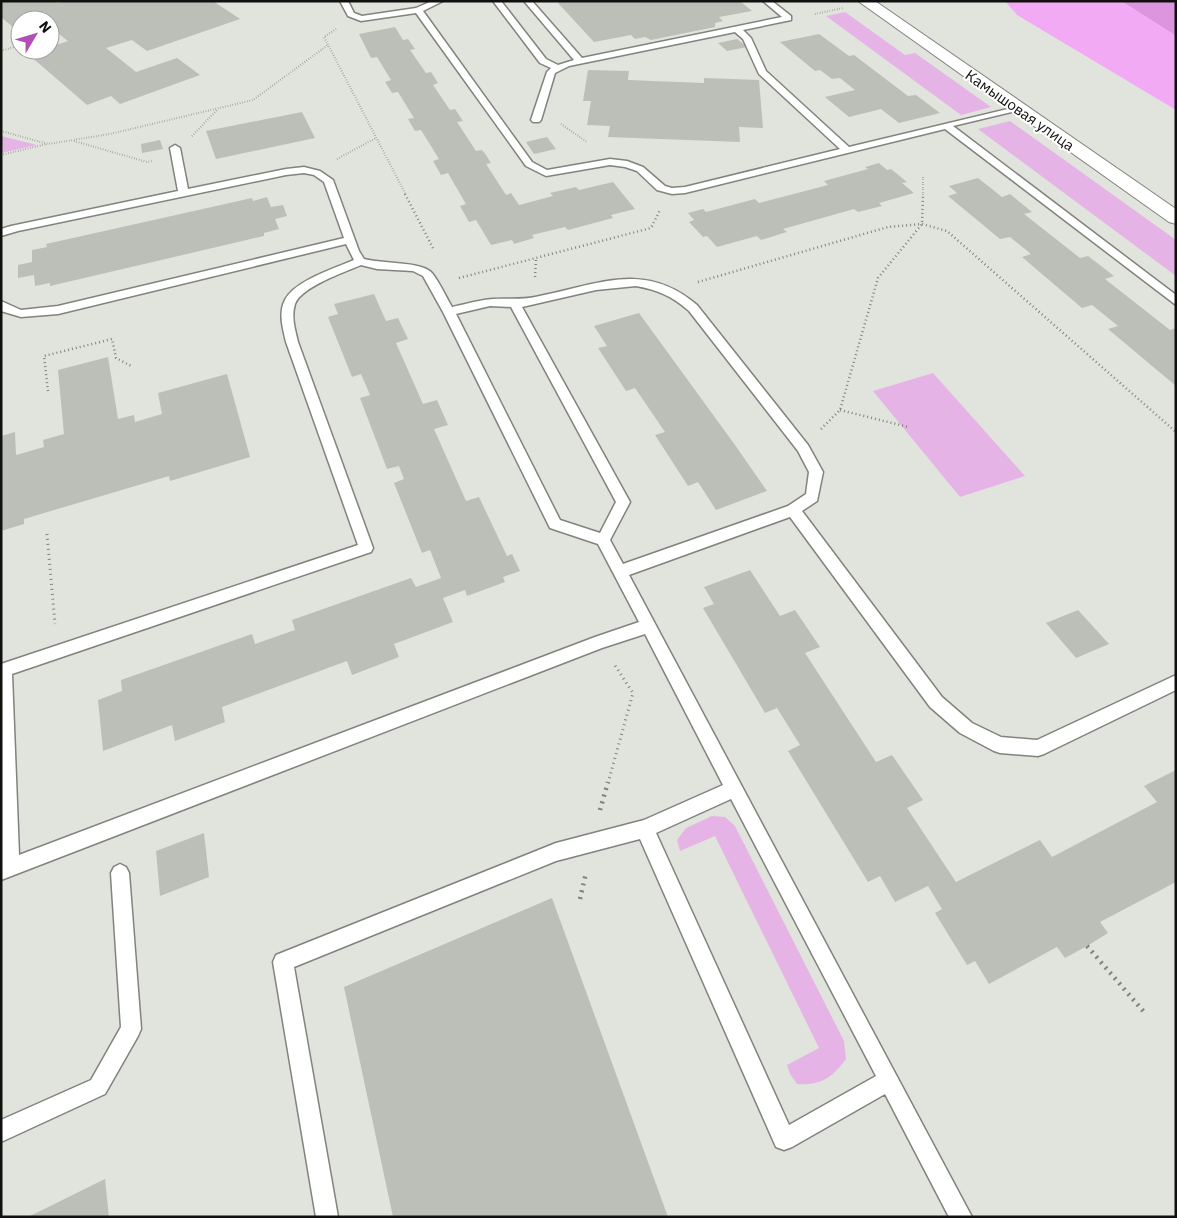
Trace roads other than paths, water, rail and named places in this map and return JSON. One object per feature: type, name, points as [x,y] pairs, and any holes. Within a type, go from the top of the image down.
[{"type":"street","name":"Камышовая улица","points":[[865,1],[1176,218]]},
{"type":"lane","points":[[344,1],[354,17],[369,19],[418,10],[439,1]]},
{"type":"lane","points":[[496,1],[543,61],[557,68]]},
{"type":"lane","points":[[528,1],[580,61]]},
{"type":"lane","points":[[536,120],[551,72],[557,68],[580,61],[788,18],[767,1]]},
{"type":"lane","points":[[418,10],[529,164],[546,173],[610,162],[627,164],[640,170],[661,188],[685,190],[1017,108]]},
{"type":"lane","points":[[737,29],[747,38],[762,72],[847,150]]},
{"type":"lane","points":[[946,126],[1176,301]]},
{"type":"lane","points":[[175,148],[184,194]]},
{"type":"lane","points":[[1,233],[16,228],[286,172],[304,170],[316,173],[328,180],[354,251],[360,261]]},
{"type":"lane","points":[[1,305],[15,313],[35,314],[58,310],[350,240]]},
{"type":"lane","points":[[648,626],[590,645],[5,869],[3,671],[366,548],[292,342],[287,320],[290,301],[308,284],[360,261],[377,266],[415,268],[427,274],[449,312],[555,524],[603,540],[961,1217]]},
{"type":"lane","points":[[449,312],[489,302],[503,301],[515,304],[534,302],[608,283],[633,281],[655,286],[676,294],[693,308],[803,448],[816,472],[812,497],[793,510],[619,572]]},
{"type":"lane","points":[[515,304],[623,502],[603,540]]},
{"type":"lane","points":[[793,510],[936,702],[966,728],[1000,745],[1038,748],[1176,682]]},
{"type":"lane","points":[[327,1217],[282,962],[556,852],[645,829],[734,789]]},
{"type":"lane","points":[[645,829],[784,1138],[888,1081]]},
{"type":"lane","points":[[1,1131],[98,1087],[131,1029],[120,873]]}]
